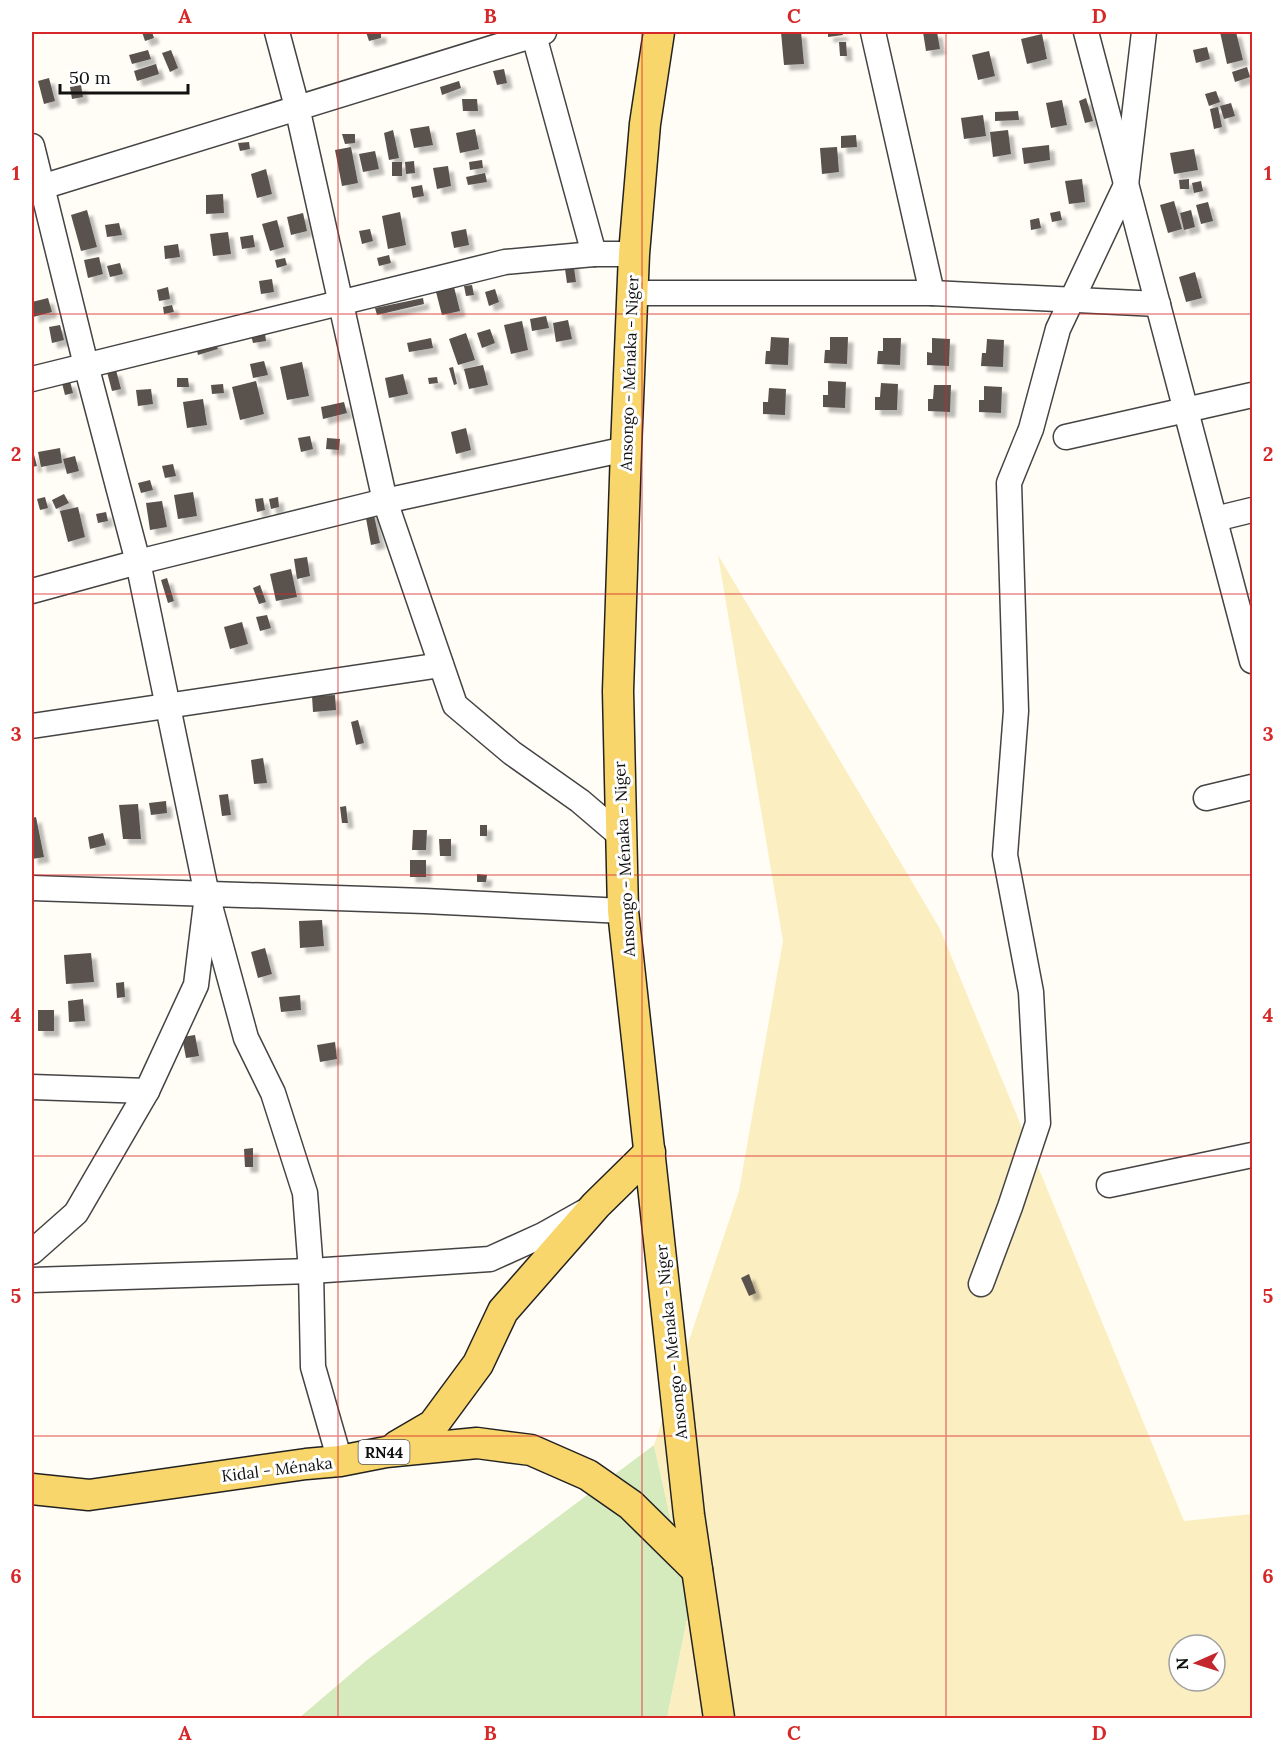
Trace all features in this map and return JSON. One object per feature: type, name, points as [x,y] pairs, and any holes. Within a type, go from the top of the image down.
[{"type":"main road","name":"Ansongo - Ménaka - Niger","points":[[659,32],[645,124],[634,254],[626,449],[618,691],[623,911],[689,1515],[719,1719]]},
{"type":"main road","name":"RN44","points":[[386,1452],[433,1425],[478,1364],[503,1311],[596,1205],[650,1152]]},
{"type":"main road","name":"Kidal - Ménaka","points":[[32,1489],[89,1495],[340,1461],[386,1452],[477,1443],[531,1450],[588,1475],[631,1505],[697,1570]]},
{"type":"street","points":[[277,32],[297,107],[385,501],[455,705],[512,753],[580,801],[621,836]]},
{"type":"street","points":[[873,32],[932,293]]},
{"type":"street","points":[[1086,32],[1252,661]]},
{"type":"street","points":[[981,1284],[1038,1123],[1031,992],[1005,855],[1016,711],[1009,483],[1031,429],[1058,329],[1126,185],[1144,32]]},
{"type":"street","points":[[37,188],[537,33],[594,254]]},
{"type":"street","points":[[32,146],[37,188],[138,562],[207,895],[246,1038],[273,1093],[305,1193],[311,1272],[313,1367],[340,1461]]},
{"type":"street","points":[[32,379],[505,262],[594,254],[634,254]]},
{"type":"street","points":[[633,293],[932,293],[1158,304]]},
{"type":"street","points":[[1066,437],[1252,395]]},
{"type":"street","points":[[32,591],[138,562],[385,501],[626,449]]},
{"type":"street","points":[[1215,519],[1252,510]]},
{"type":"street","points":[[32,726],[441,665]]},
{"type":"street","points":[[1206,798],[1252,787]]},
{"type":"street","points":[[32,888],[425,900],[623,911]]},
{"type":"street","points":[[32,1252],[76,1213],[147,1091],[196,985],[207,895]]},
{"type":"street","points":[[32,1087],[147,1091]]},
{"type":"street","points":[[1109,1185],[1252,1155]]},
{"type":"street","points":[[32,1281],[311,1272],[490,1258],[543,1235],[596,1205]]},
{"type":"green space","points":[[654,1445],[690,1605],[667,1718],[299,1718],[367,1660]]},
{"type":"sand","points":[[718,555],[940,929],[1184,1521],[1252,1514],[1252,1718],[667,1718],[690,1605],[654,1445],[739,1191],[783,941]]},
{"type":"building","points":[[142,32],[152,32],[154,38],[145,41]]},
{"type":"building","points":[[366,32],[381,32],[381,38],[369,41]]},
{"type":"building","points":[[781,32],[801,32],[804,64],[784,65]]},
{"type":"building","points":[[828,32],[842,32],[843,35],[828,37]]},
{"type":"building","points":[[923,32],[937,32],[940,49],[926,51]]},
{"type":"building","points":[[1220,32],[1236,32],[1243,60],[1227,64]]},
{"type":"building","points":[[1042,34],[1047,59],[1027,64],[1021,39]]},
{"type":"building","points":[[839,42],[846,42],[847,56],[840,56]]},
{"type":"building","points":[[1207,47],[1210,59],[1196,63],[1193,50]]},
{"type":"building","points":[[148,50],[151,59],[132,64],[129,55]]},
{"type":"building","points":[[171,50],[178,68],[170,72],[162,53]]},
{"type":"building","points":[[989,51],[995,76],[978,80],[972,55]]},
{"type":"building","points":[[156,64],[159,74],[137,81],[134,71]]},
{"type":"building","points":[[1247,67],[1250,77],[1235,82],[1232,72]]},
{"type":"building","points":[[504,69],[507,83],[497,85],[493,71]]},
{"type":"building","points":[[49,78],[55,101],[44,104],[38,81]]},
{"type":"building","points":[[459,81],[461,88],[442,95],[440,87]]},
{"type":"building","points":[[81,85],[83,97],[72,99],[70,87]]},
{"type":"building","points":[[1216,91],[1220,102],[1209,106],[1205,94]]},
{"type":"building","points":[[1086,98],[1093,121],[1085,123],[1079,101]]},
{"type":"building","points":[[462,99],[477,99],[478,111],[463,111]]},
{"type":"building","points":[[1062,100],[1067,125],[1051,128],[1046,103]]},
{"type":"building","points":[[1231,103],[1235,116],[1224,119],[1220,106]]},
{"type":"building","points":[[1218,107],[1222,127],[1214,129],[1210,109]]},
{"type":"building","points":[[1018,111],[1019,120],[995,121],[995,112]]},
{"type":"building","points":[[983,115],[986,136],[964,139],[961,118]]},
{"type":"building","points":[[429,126],[433,145],[414,148],[410,129]]},
{"type":"building","points":[[475,129],[479,149],[460,153],[456,133]]},
{"type":"building","points":[[393,130],[399,158],[389,160],[384,133]]},
{"type":"building","points":[[1008,130],[1011,154],[993,157],[990,132]]},
{"type":"building","points":[[342,134],[355,134],[355,143],[345,144]]},
{"type":"building","points":[[856,135],[857,147],[841,148],[841,136]]},
{"type":"building","points":[[249,142],[250,149],[240,151],[238,143]]},
{"type":"building","points":[[1049,145],[1050,160],[1024,164],[1022,148]]},
{"type":"building","points":[[351,147],[358,183],[342,186],[335,150]]},
{"type":"building","points":[[837,147],[839,172],[822,174],[820,148]]},
{"type":"building","points":[[1194,149],[1198,170],[1174,174],[1170,153]]},
{"type":"building","points":[[375,151],[379,169],[363,172],[359,154]]},
{"type":"building","points":[[482,160],[483,168],[470,170],[469,162]]},
{"type":"building","points":[[414,161],[415,173],[406,174],[405,162]]},
{"type":"building","points":[[392,162],[402,162],[402,176],[392,176]]},
{"type":"building","points":[[448,166],[451,186],[437,189],[433,168]]},
{"type":"building","points":[[266,169],[272,194],[257,198],[251,174]]},
{"type":"building","points":[[485,173],[487,182],[468,185],[466,177]]},
{"type":"building","points":[[1082,179],[1085,202],[1069,204],[1065,181]]},
{"type":"building","points":[[1189,179],[1189,189],[1180,189],[1179,180]]},
{"type":"building","points":[[1201,181],[1203,191],[1194,193],[1192,183]]},
{"type":"building","points":[[422,185],[424,196],[413,198],[411,187]]},
{"type":"building","points":[[223,194],[224,213],[206,214],[206,195]]},
{"type":"building","points":[[1174,201],[1182,229],[1168,233],[1160,205]]},
{"type":"building","points":[[1208,202],[1213,221],[1201,224],[1196,205]]},
{"type":"building","points":[[87,210],[97,247],[81,251],[71,215]]},
{"type":"building","points":[[1191,210],[1195,227],[1184,230],[1180,213]]},
{"type":"building","points":[[1060,211],[1062,220],[1052,222],[1050,213]]},
{"type":"building","points":[[400,212],[406,245],[388,249],[382,216]]},
{"type":"building","points":[[303,213],[307,231],[291,235],[287,217]]},
{"type":"building","points":[[1039,218],[1041,228],[1031,230],[1030,220]]},
{"type":"building","points":[[277,220],[284,247],[270,251],[262,224]]},
{"type":"building","points":[[119,223],[122,235],[107,237],[105,225]]},
{"type":"building","points":[[370,229],[373,241],[362,244],[359,231]]},
{"type":"building","points":[[466,229],[469,245],[454,248],[451,232]]},
{"type":"building","points":[[228,232],[231,254],[213,256],[210,234]]},
{"type":"building","points":[[253,235],[255,247],[242,249],[240,237]]},
{"type":"building","points":[[178,244],[180,257],[165,259],[164,246]]},
{"type":"building","points":[[389,255],[391,263],[379,266],[377,258]]},
{"type":"building","points":[[99,257],[103,274],[88,278],[84,260]]},
{"type":"building","points":[[285,258],[287,265],[277,268],[275,260]]},
{"type":"building","points":[[573,261],[576,282],[567,283],[564,262]]},
{"type":"building","points":[[120,263],[123,274],[110,277],[107,266]]},
{"type":"building","points":[[1195,272],[1202,298],[1186,302],[1179,277]]},
{"type":"building","points":[[272,279],[274,292],[261,294],[259,281]]},
{"type":"building","points":[[472,285],[474,295],[466,296],[464,286]]},
{"type":"building","points":[[168,287],[170,299],[159,301],[157,290]]},
{"type":"building","points":[[454,287],[460,311],[442,315],[436,292]]},
{"type":"building","points":[[495,289],[499,302],[489,306],[485,292]]},
{"type":"building","points":[[48,298],[52,312],[33,317],[32,302]]},
{"type":"building","points":[[423,298],[424,304],[377,315],[375,308]]},
{"type":"building","points":[[172,305],[174,312],[164,314],[163,307]]},
{"type":"building","points":[[546,316],[549,328],[532,331],[530,319]]},
{"type":"building","points":[[568,320],[572,339],[556,342],[553,323]]},
{"type":"building","points":[[522,321],[528,350],[511,354],[504,325]]},
{"type":"building","points":[[60,325],[64,340],[52,343],[49,327]]},
{"type":"building","points":[[490,329],[495,343],[482,348],[477,333]]},
{"type":"building","points":[[265,333],[266,341],[253,343],[251,335]]},
{"type":"building","points":[[466,333],[475,360],[458,365],[449,339]]},
{"type":"building","points":[[771,337],[789,338],[788,365],[765,364],[766,351],[770,351]]},
{"type":"building","points":[[830,337],[848,337],[847,364],[824,363],[825,350],[830,350]]},
{"type":"building","points":[[431,338],[433,348],[409,352],[407,343]]},
{"type":"building","points":[[883,338],[901,338],[900,365],[877,364],[878,351],[883,351]]},
{"type":"building","points":[[932,338],[950,339],[949,366],[927,365],[927,352],[932,353]]},
{"type":"building","points":[[987,339],[1004,340],[1003,367],[981,366],[982,353],[986,353]]},
{"type":"building","points":[[215,341],[218,349],[198,355],[196,347]]},
{"type":"building","points":[[264,361],[268,375],[253,378],[250,364]]},
{"type":"building","points":[[302,362],[309,396],[287,400],[280,367]]},
{"type":"building","points":[[483,365],[488,385],[469,389],[464,369]]},
{"type":"building","points":[[453,367],[457,384],[454,385],[449,368]]},
{"type":"building","points":[[116,370],[121,389],[112,391],[107,372]]},
{"type":"building","points":[[403,374],[408,394],[389,398],[385,378]]},
{"type":"building","points":[[437,377],[438,383],[429,384],[428,378]]},
{"type":"building","points":[[177,378],[188,378],[189,387],[177,387]]},
{"type":"building","points":[[70,381],[73,393],[65,395],[62,383]]},
{"type":"building","points":[[256,381],[264,414],[240,420],[232,387]]},
{"type":"building","points":[[828,381],[846,382],[845,408],[823,407],[823,395],[828,395]]},
{"type":"building","points":[[881,383],[898,384],[897,410],[875,410],[875,397],[880,397]]},
{"type":"building","points":[[223,384],[224,393],[212,394],[211,385]]},
{"type":"building","points":[[934,385],[951,385],[950,412],[928,411],[928,399],[933,399]]},
{"type":"building","points":[[984,386],[1002,387],[1001,413],[979,412],[979,400],[984,400]]},
{"type":"building","points":[[769,388],[786,389],[785,415],[763,414],[763,402],[768,402]]},
{"type":"building","points":[[151,389],[153,404],[138,406],[136,390]]},
{"type":"building","points":[[203,399],[207,425],[187,428],[183,402]]},
{"type":"building","points":[[344,402],[347,413],[323,419],[321,407]]},
{"type":"building","points":[[466,428],[471,450],[456,454],[451,432]]},
{"type":"building","points":[[310,436],[313,449],[301,452],[298,438]]},
{"type":"building","points":[[327,438],[340,439],[339,450],[326,449]]},
{"type":"building","points":[[60,448],[62,463],[41,467],[38,452]]},
{"type":"building","points":[[32,452],[37,466],[32,467]]},
{"type":"building","points":[[75,456],[79,471],[67,474],[63,459]]},
{"type":"building","points":[[173,464],[176,476],[165,478],[162,466]]},
{"type":"building","points":[[150,480],[153,490],[141,493],[138,483]]},
{"type":"building","points":[[193,492],[197,516],[178,519],[174,495]]},
{"type":"building","points":[[64,494],[69,503],[56,509],[52,500]]},
{"type":"building","points":[[45,497],[48,508],[40,510],[37,499]]},
{"type":"building","points":[[278,497],[279,507],[271,509],[269,499]]},
{"type":"building","points":[[263,498],[265,510],[257,512],[255,499]]},
{"type":"building","points":[[162,501],[167,527],[150,530],[146,503]]},
{"type":"building","points":[[78,507],[85,537],[68,542],[60,511]]},
{"type":"building","points":[[373,511],[380,543],[371,545],[365,513]]},
{"type":"building","points":[[106,512],[108,521],[98,523],[96,514]]},
{"type":"building","points":[[307,557],[310,576],[297,579],[294,559]]},
{"type":"building","points":[[291,569],[297,597],[276,601],[270,574]]},
{"type":"building","points":[[167,578],[174,601],[168,603],[161,580]]},
{"type":"building","points":[[260,585],[266,602],[259,604],[253,588]]},
{"type":"building","points":[[267,615],[271,628],[260,631],[256,617]]},
{"type":"building","points":[[242,622],[248,644],[230,649],[224,627]]},
{"type":"building","points":[[335,695],[336,710],[313,712],[312,696]]},
{"type":"building","points":[[358,720],[364,743],[356,745],[351,722]]},
{"type":"building","points":[[263,758],[267,783],[254,784],[251,760]]},
{"type":"building","points":[[228,794],[231,815],[222,816],[219,795]]},
{"type":"building","points":[[166,801],[167,813],[151,815],[149,803]]},
{"type":"building","points":[[138,804],[141,839],[123,839],[119,805]]},
{"type":"building","points":[[346,806],[348,823],[342,823],[340,807]]},
{"type":"building","points":[[36,817],[44,857],[32,859],[32,818]]},
{"type":"building","points":[[480,825],[487,825],[487,836],[480,836]]},
{"type":"building","points":[[413,830],[427,830],[426,850],[412,850]]},
{"type":"building","points":[[103,833],[106,845],[90,849],[88,837]]},
{"type":"building","points":[[439,839],[451,839],[451,856],[440,856]]},
{"type":"building","points":[[410,860],[426,860],[426,877],[410,877]]},
{"type":"building","points":[[477,874],[487,875],[486,882],[477,882]]},
{"type":"building","points":[[322,920],[324,946],[300,948],[299,921]]},
{"type":"building","points":[[265,948],[272,974],[258,978],[251,952]]},
{"type":"building","points":[[91,953],[94,982],[66,984],[64,955]]},
{"type":"building","points":[[124,982],[125,997],[117,998],[116,983]]},
{"type":"building","points":[[300,995],[301,1010],[281,1012],[279,997]]},
{"type":"building","points":[[83,999],[85,1021],[69,1022],[68,1001]]},
{"type":"building","points":[[38,1010],[54,1010],[54,1031],[38,1031]]},
{"type":"building","points":[[195,1035],[199,1056],[186,1058],[182,1037]]},
{"type":"building","points":[[335,1042],[337,1059],[320,1062],[317,1045]]},
{"type":"building","points":[[253,1148],[253,1167],[245,1167],[244,1149]]},
{"type":"building","points":[[749,1274],[756,1293],[749,1296],[741,1278]]}]
